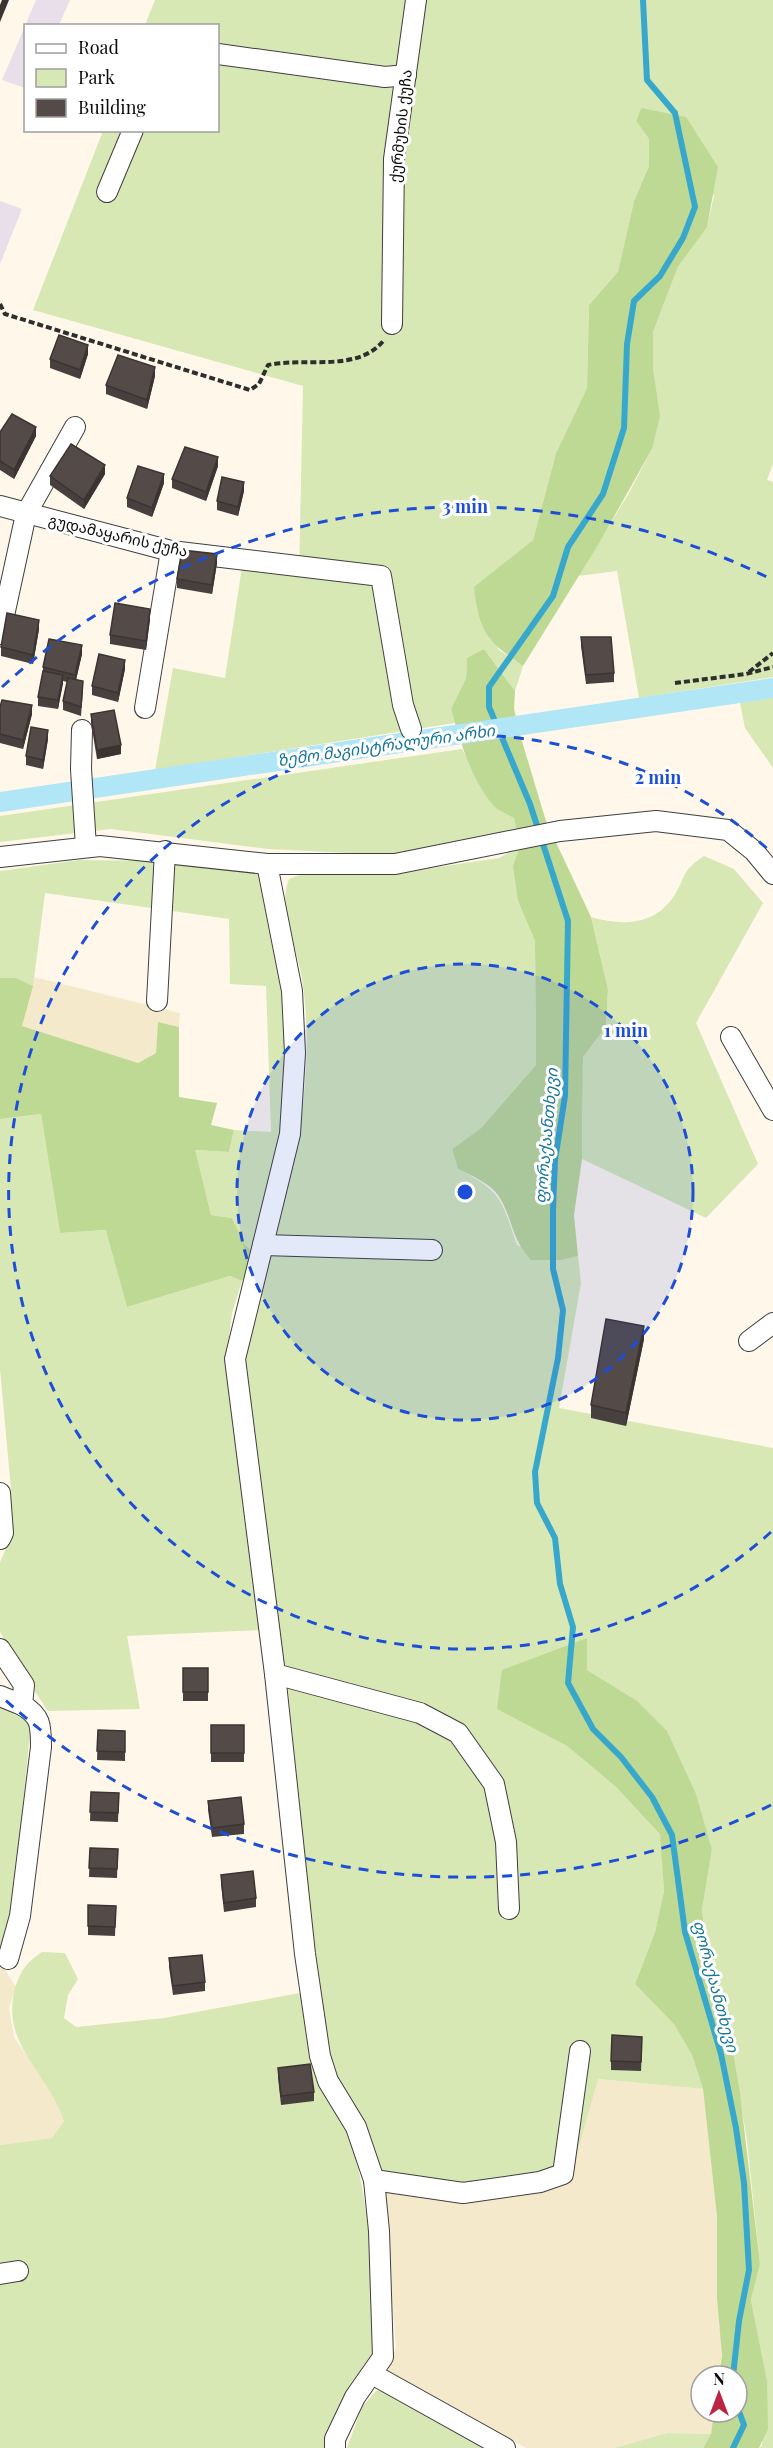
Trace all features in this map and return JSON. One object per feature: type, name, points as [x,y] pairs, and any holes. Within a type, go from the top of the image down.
[{"type":"street","name":"ქურმუხის ქუჩა","points":[[392,324],[394,159],[416,0]]},
{"type":"street","points":[[219,54],[385,76],[406,75]]},
{"type":"street","points":[[106,192],[132,132]]},
{"type":"street","points":[[0,634],[26,514],[75,427]]},
{"type":"street","name":"გუდამაყარის ქუჩა","points":[[0,506],[171,551],[381,576],[403,705],[411,729]]},
{"type":"street","points":[[146,708],[171,551]]},
{"type":"street","points":[[82,729],[81,770],[85,840]]},
{"type":"street","points":[[0,857],[85,840],[100,846],[165,851],[267,864],[395,864],[560,831],[656,820],[728,830],[754,851],[773,874]]},
{"type":"street","points":[[157,1001],[165,851]]},
{"type":"street","points":[[267,864],[292,991],[295,1053],[290,1134],[235,1359],[276,1674],[305,1954],[320,2056],[328,2081],[356,2127],[374,2180],[379,2231],[383,2357],[355,2397],[335,2439],[335,2448]]},
{"type":"street","points":[[731,1037],[773,1110]]},
{"type":"street","points":[[263,1245],[432,1250]]},
{"type":"street","points":[[749,1341],[773,1323]]},
{"type":"street","points":[[0,1492],[3,1533],[0,1539]]},
{"type":"street","points":[[0,1648],[24,1685],[22,1705]]},
{"type":"street","points":[[276,1674],[420,1713],[458,1733],[494,1784],[507,1842],[509,1909]]},
{"type":"street","points":[[0,1696],[34,1712],[41,1722],[41,1747],[20,1916],[8,1959]]},
{"type":"street","points":[[374,2180],[463,2193],[540,2182],[563,2174],[580,2051]]},
{"type":"street","points":[[372,2374],[505,2448]]},
{"type":"path","points":[[0,304],[4,314],[250,390],[259,384],[268,365],[357,360],[370,354],[386,337],[392,324]]},
{"type":"path","points":[[746,674],[773,653]]},
{"type":"path","points":[[675,683],[746,674],[773,667]]},
{"type":"shaded area","points":[[36,0],[70,0],[59,24],[26,24]]},
{"type":"shaded area","points":[[24,28],[24,88],[2,80]]},
{"type":"shaded area","points":[[0,201],[22,209],[0,264]]},
{"type":"shaded area","points":[[34,977],[180,1013],[179,1027],[158,1022],[156,1053],[138,1063],[21,1026]]},
{"type":"shaded area","points":[[0,1962],[16,1987],[9,2008],[14,2037],[57,2101],[64,2121],[52,2138],[0,2145]]},
{"type":"shaded area","points":[[598,2079],[703,2089],[717,2217],[717,2299],[722,2351],[720,2364],[689,2364],[689,2424],[712,2424],[711,2434],[667,2433],[614,2448],[526,2448],[387,2373],[396,2347],[383,2194],[397,2191]]},
{"type":"green space","points":[[155,0],[773,0],[773,464],[767,480],[773,482],[773,677],[639,698],[617,571],[578,576],[629,493],[652,449],[653,332],[678,267],[707,226],[714,196],[641,108],[636,121],[649,139],[649,166],[634,201],[618,273],[589,305],[587,388],[556,453],[533,540],[474,588],[499,650],[523,666],[515,691],[484,649],[467,659],[466,678],[451,709],[455,723],[155,770],[173,668],[225,678],[242,567],[299,576],[303,386],[33,310],[103,132],[219,132],[219,24],[145,24]]},
{"type":"green space","points":[[641,108],[686,117],[718,167],[707,227],[678,267],[653,332],[653,369],[660,416],[652,449],[598,545],[523,666],[493,642],[487,634],[479,615],[474,587],[533,540],[556,453],[587,388],[589,305],[618,272],[634,201],[649,166],[649,139],[636,121]]},
{"type":"green space","points":[[484,649],[515,691],[514,709],[546,821],[591,917],[608,989],[606,1027],[583,1057],[582,1159],[574,1215],[578,1256],[561,1260],[531,1260],[516,1237],[500,1198],[481,1181],[458,1169],[452,1149],[481,1128],[536,1065],[535,941],[518,901],[513,866],[520,846],[514,818],[495,807],[478,784],[462,747],[451,709],[466,678],[467,658]]},
{"type":"green space","points":[[773,694],[773,768],[745,728],[739,698]]},
{"type":"green space","points":[[462,749],[494,806],[514,817],[517,831],[388,855],[268,849],[111,829],[0,842],[0,816]]},
{"type":"green space","points":[[521,846],[518,901],[535,941],[536,1065],[481,1128],[452,1149],[458,1169],[492,1191],[503,1207],[517,1245],[561,1260],[578,1256],[581,1283],[559,1408],[773,1448],[773,2448],[759,2448],[762,2446],[767,2380],[751,2300],[760,2264],[747,2141],[727,2017],[707,1949],[702,1910],[712,1850],[636,1700],[587,1670],[526,1724],[567,1746],[616,1787],[661,1834],[664,1891],[655,1932],[635,1984],[674,2023],[692,2055],[703,2089],[598,2079],[569,2181],[501,2197],[397,2191],[380,2170],[360,2115],[337,2081],[328,2055],[312,1940],[288,1689],[277,1626],[270,1550],[242,1356],[299,1134],[304,1095],[307,1036],[304,998],[300,966],[289,928],[285,903],[286,891],[289,879],[299,875],[385,875],[499,858]]},
{"type":"green space","points":[[704,856],[734,869],[763,903],[696,1023],[758,1164],[706,1218],[582,1159],[583,1057],[606,1027],[608,989],[591,917],[626,922],[637,921],[657,913],[674,896],[687,870]]},
{"type":"green space","points":[[79,860],[158,861],[257,870],[262,877],[287,986],[286,1118],[256,1253],[245,1245],[232,1218],[211,1215],[194,1150],[229,1152],[234,1130],[271,1132],[266,986],[230,984],[229,919],[45,893],[33,986],[16,978],[0,978],[0,871]]},
{"type":"green space","points":[[0,978],[16,978],[33,986],[22,1026],[138,1063],[156,1053],[158,1022],[179,1027],[179,1097],[217,1103],[211,1125],[234,1130],[229,1152],[195,1150],[211,1215],[232,1218],[245,1245],[256,1253],[242,1281],[230,1276],[127,1307],[106,1230],[60,1233],[41,1114],[0,1119]]},
{"type":"green space","points":[[41,1114],[60,1233],[107,1230],[127,1307],[230,1276],[242,1281],[232,1313],[228,1346],[262,1630],[127,1636],[140,1709],[48,1711],[11,1656],[0,1631],[0,1562],[11,1537],[11,1489],[0,1369],[0,1119]]},
{"type":"green space","points":[[587,1638],[587,1670],[636,1700],[667,1731],[696,1794],[712,1850],[702,1910],[707,1949],[727,2017],[740,2093],[760,2264],[751,2300],[767,2380],[768,2429],[759,2448],[703,2448],[711,2434],[712,2424],[749,2424],[749,2364],[721,2364],[717,2299],[717,2217],[703,2089],[692,2055],[674,2024],[635,1984],[655,1932],[664,1891],[660,1834],[616,1787],[567,1746],[497,1709],[502,1670]]},
{"type":"green space","points":[[0,1708],[31,1722],[12,1918],[0,1950]]},
{"type":"green space","points":[[42,1952],[65,1953],[78,1979],[68,1995],[64,2018],[76,2027],[164,2018],[305,1992],[358,2168],[369,2236],[372,2282],[375,2351],[363,2366],[328,2448],[0,2448],[0,2145],[52,2138],[64,2121],[57,2104],[28,2058],[14,2026],[12,2008],[17,1982],[25,1967]]},
{"type":"green space","points":[[385,2390],[492,2448],[347,2448],[362,2407],[376,2391]]},
{"type":"green space","points":[[667,2433],[711,2434],[703,2448],[614,2448]]},
{"type":"building","points":[[59,335],[88,345],[80,370],[50,359]]},
{"type":"building","points":[[118,355],[155,367],[147,400],[106,385]]},
{"type":"building","points":[[12,414],[36,427],[14,470],[0,461],[0,432]]},
{"type":"building","points":[[71,444],[105,465],[84,500],[50,476]]},
{"type":"building","points":[[185,447],[218,457],[206,492],[172,479]]},
{"type":"building","points":[[138,466],[164,474],[152,508],[127,498]]},
{"type":"building","points":[[222,477],[244,482],[238,507],[217,501]]},
{"type":"building","points":[[182,550],[217,554],[212,585],[177,579]]},
{"type":"building","points":[[115,603],[150,609],[146,641],[110,635]]},
{"type":"building","points":[[7,613],[39,620],[33,655],[1,647]]},
{"type":"building","points":[[581,637],[611,637],[614,673],[586,675]]},
{"type":"building","points":[[49,639],[82,645],[75,675],[43,667]]},
{"type":"building","points":[[99,654],[125,660],[118,693],[92,686]]},
{"type":"building","points":[[43,671],[63,675],[58,700],[38,697]]},
{"type":"building","points":[[68,678],[83,681],[81,707],[63,701]]},
{"type":"building","points":[[2,700],[32,705],[23,740],[0,734]]},
{"type":"building","points":[[114,710],[121,745],[97,750],[91,714]]},
{"type":"building","points":[[31,727],[48,730],[43,760],[26,756]]},
{"type":"building","points":[[606,1319],[644,1326],[626,1413],[591,1405]]},
{"type":"building","points":[[183,1668],[208,1668],[208,1692],[183,1692]]},
{"type":"building","points":[[211,1725],[244,1725],[244,1753],[211,1753]]},
{"type":"building","points":[[98,1730],[125,1731],[125,1752],[97,1751]]},
{"type":"building","points":[[91,1792],[119,1793],[118,1813],[90,1812]]},
{"type":"building","points":[[241,1797],[244,1824],[212,1828],[208,1801]]},
{"type":"building","points":[[90,1848],[118,1849],[117,1869],[89,1868]]},
{"type":"building","points":[[253,1871],[256,1898],[224,1903],[221,1875]]},
{"type":"building","points":[[88,1905],[116,1906],[115,1927],[88,1926]]},
{"type":"building","points":[[202,1955],[205,1982],[173,1986],[169,1958]]},
{"type":"building","points":[[612,2035],[642,2037],[641,2062],[611,2061]]},
{"type":"building","points":[[310,2064],[314,2092],[281,2096],[278,2068]]},
{"type":"waterway","name":"ფორაქაანთხევი","points":[[643,0],[647,80],[675,113],[695,207],[683,238],[660,276],[634,301],[627,344],[624,428],[603,494],[568,547],[553,596],[489,687],[489,707],[530,804],[568,921],[565,1096],[555,1160],[553,1210],[553,1269],[563,1310],[558,1358],[535,1472],[537,1503],[555,1538],[560,1584],[573,1627],[568,1683],[593,1729],[621,1757],[652,1797],[672,1835],[685,1932],[721,2054],[744,2183],[749,2270],[739,2321],[734,2364]]},
{"type":"waterway","name":"ზემო მაგისტრალური არხი","points":[[0,802],[773,688]]},
{"type":"waterway","name":"ფორაქაანთხევი","points":[[733,2448],[744,2424]]}]
